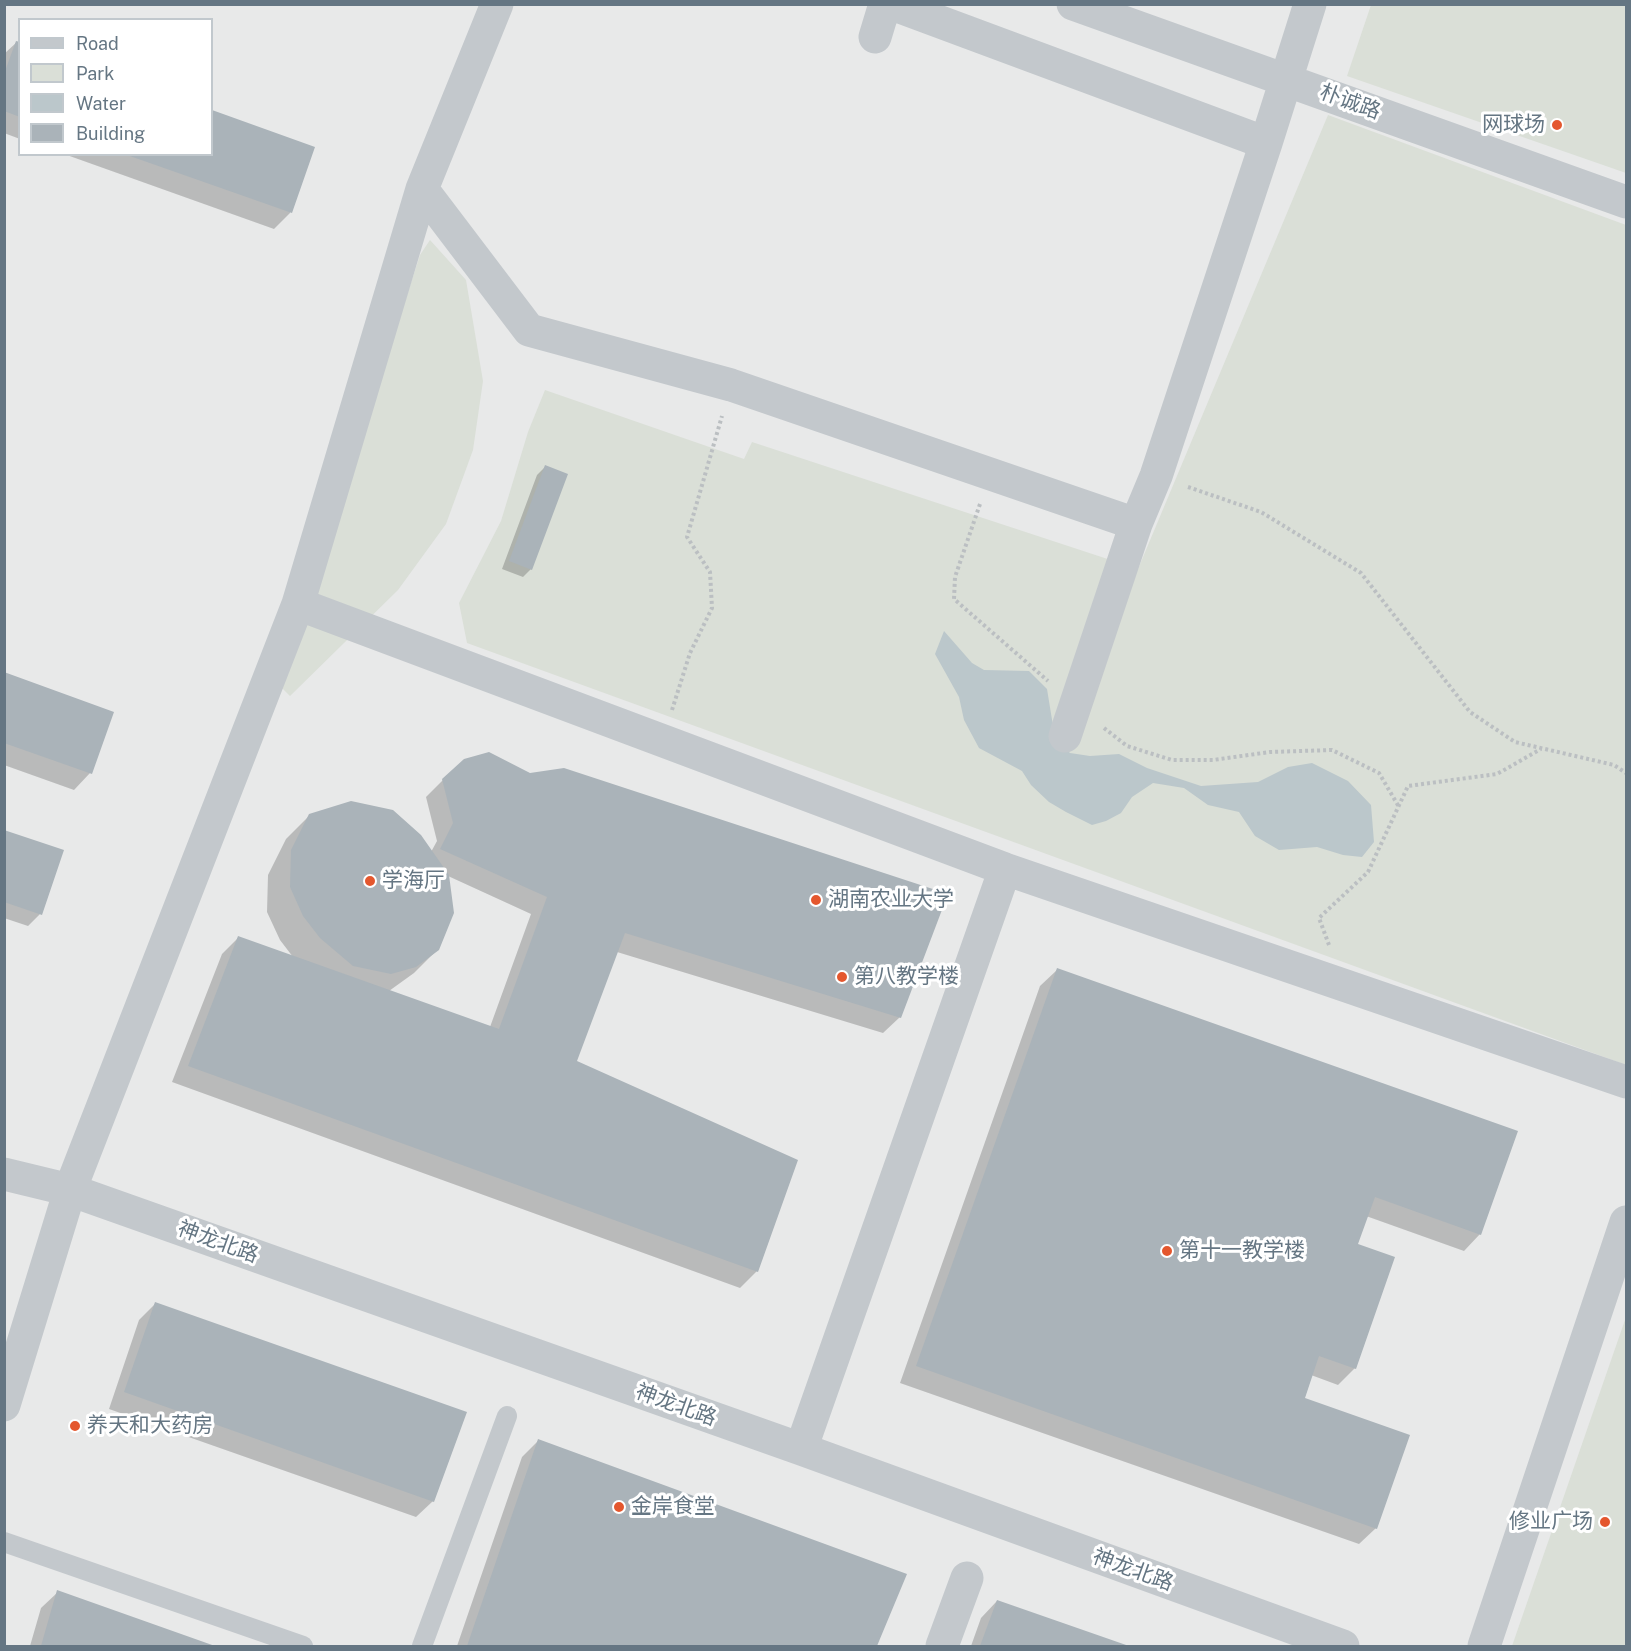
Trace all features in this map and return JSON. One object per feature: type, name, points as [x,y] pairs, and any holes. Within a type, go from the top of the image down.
[{"type":"street","points":[[4,1405],[70,1190],[298,604],[422,189],[497,4]]},
{"type":"street","points":[[875,37],[885,4]]},
{"type":"street","points":[[892,4],[1266,143]]},
{"type":"street","name":"朴诚路","points":[[1073,4],[1626,202]]},
{"type":"street","points":[[1065,736],[1136,524],[1156,476],[1310,4]]},
{"type":"street","points":[[422,189],[529,330],[731,385],[1136,524]]},
{"type":"street","points":[[298,604],[1005,869],[1626,1082]]},
{"type":"street","points":[[801,1449],[1005,869]]},
{"type":"street","name":"神龙北路","points":[[4,1174],[70,1190],[801,1449],[1343,1647]]},
{"type":"street","points":[[1484,1647],[1626,1222]]},
{"type":"street","points":[[942,1647],[967,1578]]},
{"type":"lane","points":[[422,1647],[507,1416]]},
{"type":"lane","points":[[4,1542],[303,1647]]},
{"type":"path","points":[[662,740],[690,653],[712,608],[710,572],[687,537],[731,385]]},
{"type":"path","points":[[990,474],[955,577],[954,599],[1075,705],[1126,746],[1172,760],[1213,760],[1270,752],[1332,750],[1379,773],[1399,807]]},
{"type":"path","points":[[1156,476],[1261,512],[1361,573],[1470,712],[1515,742],[1614,765],[1626,773]]},
{"type":"path","points":[[1344,985],[1319,918],[1368,872],[1408,786],[1497,774],[1541,749]]},
{"type":"shaded area","name":"湖南农业大学","points":[[5,5],[1626,5],[1626,1646],[5,1646]]},
{"type":"green space","name":"网球场","points":[[1371,5],[1626,5],[1626,173],[1347,76]]},
{"type":"green space","points":[[1328,115],[1626,225],[1626,1065],[467,643],[459,603],[501,521],[528,432],[545,390],[744,459],[752,442],[1138,569]]},
{"type":"green space","points":[[430,240],[466,280],[483,381],[473,450],[446,524],[398,590],[290,696],[280,686],[420,255]]},
{"type":"green space","points":[[1626,1317],[1626,1646],[1512,1646]]},
{"type":"water","points":[[944,631],[972,663],[984,670],[1029,671],[1047,689],[1055,738],[1070,753],[1090,756],[1119,754],[1147,768],[1201,786],[1258,782],[1288,767],[1312,763],[1348,781],[1371,805],[1374,842],[1362,857],[1343,855],[1317,847],[1279,850],[1255,836],[1239,812],[1208,805],[1184,788],[1153,783],[1132,797],[1121,813],[1092,825],[1049,802],[1031,785],[1022,771],[979,748],[964,720],[959,697],[935,654]]},
{"type":"building","points":[[16,41],[18,42],[18,116],[4,111],[4,74]]},
{"type":"building","points":[[213,110],[315,147],[292,213],[130,156],[213,156]]},
{"type":"building","points":[[545,465],[568,474],[532,570],[509,561]]},
{"type":"building","points":[[4,672],[114,712],[92,774],[4,743]]},
{"type":"building","name":"第八教学楼","points":[[489,752],[530,773],[564,768],[948,894],[901,1018],[625,933],[577,1061],[798,1160],[758,1272],[188,1066],[238,936],[499,1029],[547,897],[440,849],[453,823],[442,779],[464,759]]},
{"type":"building","name":"学海厅","points":[[351,801],[393,810],[421,835],[449,875],[454,913],[439,950],[416,967],[391,974],[353,966],[320,938],[303,916],[290,887],[291,850],[309,814]]},
{"type":"building","points":[[4,830],[64,850],[42,915],[4,902]]},
{"type":"building","name":"第十一教学楼","points":[[1057,968],[1518,1131],[1481,1235],[1375,1197],[1358,1244],[1395,1257],[1356,1369],[1319,1356],[1305,1398],[1410,1435],[1377,1529],[916,1366]]},
{"type":"building","points":[[155,1302],[467,1412],[434,1502],[124,1392]]},
{"type":"building","name":"金岸食堂","points":[[538,1439],[907,1574],[877,1646],[467,1646]]},
{"type":"building","points":[[57,1590],[215,1646],[41,1646]]},
{"type":"building","points":[[997,1600],[1129,1646],[980,1646]]},
{"type":"place","name":"网球场","points":[[1557,125]]},
{"type":"place","name":"学海厅","points":[[370,881]]},
{"type":"place","name":"湖南农业大学","points":[[816,900]]},
{"type":"place","name":"第八教学楼","points":[[842,977]]},
{"type":"place","name":"第十一教学楼","points":[[1167,1251]]},
{"type":"place","name":"养天和大药房","points":[[75,1426]]},
{"type":"place","name":"金岸食堂","points":[[619,1507]]},
{"type":"place","name":"修业广场","points":[[1605,1522]]}]
